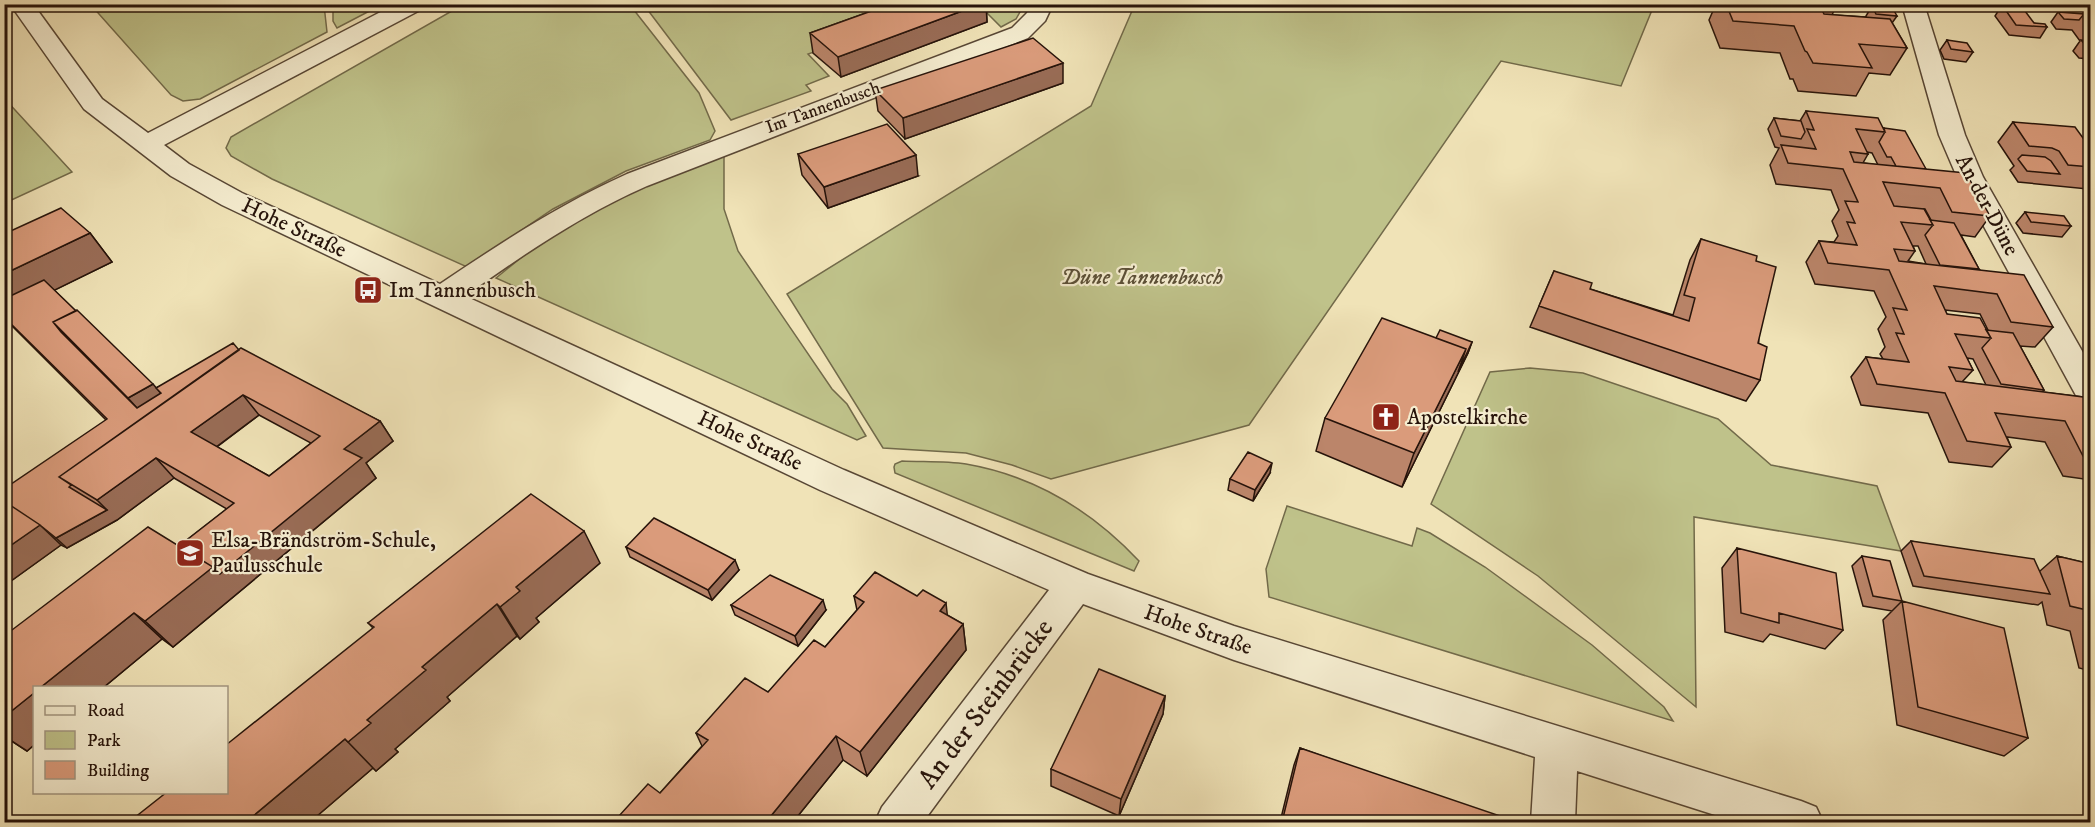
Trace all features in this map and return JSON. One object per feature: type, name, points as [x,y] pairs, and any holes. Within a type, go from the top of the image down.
[{"type":"street","name":"Hohe Straße","points":[[21,4],[93,104],[180,170],[232,199],[832,480],[1075,585],[1234,643],[1801,822]]},
{"type":"street","points":[[146,145],[414,4]]},
{"type":"street","name":"Im Tannenbusch","points":[[442,298],[524,240],[592,200],[734,141],[1020,33],[1037,16],[1041,4]]},
{"type":"street","name":"An der Düne","points":[[1913,4],[1952,135],[1970,177],[2091,393]]},
{"type":"street","name":"An der Steinbrücke","points":[[897,822],[1075,585]]},
{"type":"street","points":[[1553,822],[1557,746]]},
{"type":"green space","points":[[333,4],[381,5],[337,28],[333,21]]},
{"type":"green space","points":[[464,4],[630,5],[699,93],[715,131],[710,140],[626,171],[553,209],[467,267],[272,179],[231,156],[226,148],[231,137]]},
{"type":"green space","name":"Düne Tannenbusch","points":[[1135,4],[1654,5],[1621,86],[1501,61],[1249,425],[1051,479],[1012,465],[966,453],[883,448],[787,294],[1091,106]]},
{"type":"green space","points":[[91,5],[324,5],[327,32],[200,99],[183,101],[171,95]]},
{"type":"green space","points":[[644,5],[947,5],[808,54],[829,76],[806,85],[811,91],[731,120]]},
{"type":"green space","points":[[979,5],[1024,5],[1016,19],[1001,27]]},
{"type":"green space","points":[[4,98],[72,172],[5,203],[4,203]]},
{"type":"green space","points":[[724,153],[724,209],[738,251],[832,389],[847,404],[866,436],[857,440],[496,278],[544,239],[594,206]]},
{"type":"green space","points":[[1530,368],[1583,373],[1718,419],[1771,465],[1877,486],[1901,551],[1694,517],[1696,707],[1538,576],[1431,504],[1490,372]]},
{"type":"green space","points":[[902,461],[966,464],[1016,477],[1061,498],[1082,512],[1102,526],[1139,561],[1134,571],[895,473],[895,464]]},
{"type":"green space","points":[[1287,506],[1412,546],[1417,528],[1430,533],[1485,567],[1592,645],[1664,707],[1673,721],[1269,597],[1266,569]]},
{"type":"building","points":[[891,4],[981,4],[838,57],[810,33]]},
{"type":"building","points":[[1726,4],[1819,4],[1824,14],[1890,19],[1907,48],[1859,44],[1872,68],[1813,63],[1794,26],[1733,21]]},
{"type":"building","points":[[2002,5],[2022,7],[2034,23],[2045,24],[2047,27],[2016,25]]},
{"type":"building","points":[[1872,6],[1892,7],[1897,16],[1876,14]]},
{"type":"building","points":[[2058,12],[2084,14],[2079,20],[2064,19]]},
{"type":"building","points":[[1033,38],[1063,63],[903,118],[875,90]]},
{"type":"building","points":[[1947,40],[1967,43],[1973,52],[1951,49]]},
{"type":"building","points":[[2081,40],[2091,41],[2091,48],[2087,47]]},
{"type":"building","points":[[1806,111],[1878,118],[1885,132],[1856,129],[1868,154],[1850,152],[1854,162],[1966,173],[1990,216],[1952,212],[1940,188],[1883,182],[1894,206],[1924,209],[1933,225],[1901,222],[1915,251],[1894,249],[1899,261],[2024,275],[2053,327],[2011,322],[1997,294],[1934,286],[1947,314],[1980,318],[1991,338],[1955,334],[1973,370],[1949,367],[1956,381],[2091,398],[2091,457],[2083,456],[2065,421],[1995,413],[2011,447],[1967,441],[1945,393],[1877,384],[1866,357],[1909,362],[1896,333],[1904,334],[1893,308],[1907,310],[1889,270],[1828,263],[1819,241],[1857,245],[1847,222],[1855,223],[1845,201],[1858,202],[1843,169],[1788,163],[1781,145],[1816,149],[1807,129],[1814,130]]},
{"type":"building","points":[[1774,118],[1801,121],[1805,132],[1801,139],[1781,136]]},
{"type":"building","points":[[2013,122],[2075,127],[2091,149],[2091,167],[2068,165],[2059,151],[2052,148],[2029,146]]},
{"type":"building","points":[[887,124],[916,155],[824,187],[798,154]]},
{"type":"building","points":[[1884,128],[1905,131],[1926,169],[1896,166],[1891,157],[1887,157],[1879,142],[1885,132]]},
{"type":"building","points":[[2022,155],[2045,157],[2051,161],[2060,174],[2027,171],[2018,159]]},
{"type":"building","points":[[61,208],[90,233],[4,274],[4,234]]},
{"type":"building","points":[[2025,212],[2064,216],[2071,226],[2031,222]]},
{"type":"building","points":[[1930,220],[1954,223],[1979,269],[1940,265],[1925,235],[1933,225]]},
{"type":"building","points":[[1701,239],[1757,256],[1756,261],[1776,267],[1758,343],[1767,347],[1760,380],[1539,306],[1554,271],[1592,283],[1590,289],[1689,321],[1695,298],[1684,295]]},
{"type":"building","points":[[44,280],[76,311],[53,322],[137,408],[161,393],[156,388],[233,343],[239,350],[59,477],[71,485],[69,487],[107,510],[56,538],[4,501],[4,489],[107,419],[4,317],[4,299]]},
{"type":"building","points":[[77,310],[153,384],[128,398],[53,322]]},
{"type":"building","name":"Apostelkirche","points":[[1382,318],[1466,349],[1414,453],[1325,418]]},
{"type":"building","points":[[1440,330],[1472,342],[1458,372],[1466,349],[1436,338]]},
{"type":"building","points":[[1986,330],[2013,333],[2044,390],[2001,384],[1982,348],[1991,338]]},
{"type":"building","points":[[241,348],[380,421],[344,449],[362,458],[220,574],[213,567],[179,546],[234,503],[156,458],[97,500],[59,477]],"holes":[[[243,395],[320,436],[269,476],[191,432]]]},
{"type":"building","points":[[1248,452],[1272,463],[1255,490],[1230,479]]},
{"type":"building","points":[[531,494],[584,531],[516,587],[520,591],[500,607],[497,604],[422,667],[426,670],[367,720],[371,723],[348,742],[345,739],[246,822],[129,822],[164,794],[228,794],[228,743],[374,627],[368,623]]},
{"type":"building","points":[[4,501],[40,525],[4,550]]},
{"type":"building","points":[[654,518],[735,560],[708,590],[626,547]]},
{"type":"building","points":[[148,527],[213,567],[145,621],[134,613],[42,686],[33,686],[33,694],[4,717],[4,636]]},
{"type":"building","points":[[1911,541],[2034,559],[2050,594],[1924,576]]},
{"type":"building","points":[[1737,548],[1836,573],[1843,630],[1779,613],[1779,623],[1741,613]]},
{"type":"building","points":[[1862,556],[1890,561],[1902,601],[1873,596]]},
{"type":"building","points":[[2057,556],[2091,564],[2091,611],[2070,606]]},
{"type":"building","points":[[875,572],[917,596],[923,590],[946,603],[940,611],[963,624],[860,752],[836,736],[766,822],[626,822],[618,817],[648,784],[660,793],[708,740],[696,733],[745,678],[768,692],[814,640],[825,647],[864,602],[854,596]]},
{"type":"building","points":[[770,575],[823,600],[795,636],[731,605]]},
{"type":"building","points":[[1902,601],[2004,628],[2028,738],[1918,707]]},
{"type":"building","points":[[1099,669],[1165,696],[1121,799],[1051,769]]},
{"type":"building","points":[[1300,748],[1506,818],[1506,822],[1282,822]]},
{"type":"place","name":"Im Tannenbusch","points":[[368,290]]},
{"type":"place","name":"Apostelkirche","points":[[1386,417]]},
{"type":"place","name":"Elsa-Brändström-Schule, Paulusschule","points":[[190,553]]}]
